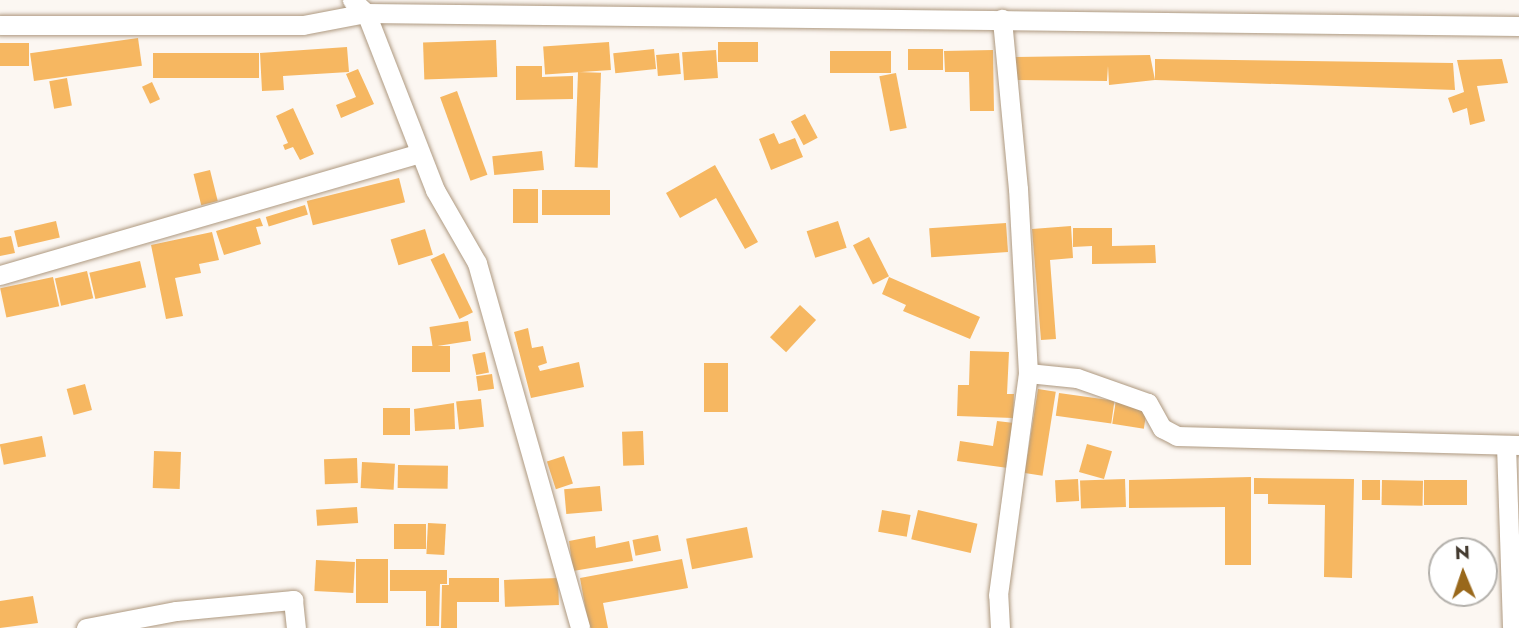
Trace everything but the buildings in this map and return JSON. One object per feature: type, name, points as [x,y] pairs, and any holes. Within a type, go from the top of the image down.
[{"type":"street","points":[[359,6],[435,190],[477,263],[580,628]]},
{"type":"street","points":[[0,25],[303,25],[359,6],[1519,26]]},
{"type":"street","points":[[1000,628],[998,596],[1028,373],[1018,189],[1002,19]]},
{"type":"street","points":[[0,275],[420,153]]},
{"type":"street","points":[[1028,373],[1077,378],[1148,403],[1162,428],[1177,436],[1512,445],[1512,628]]},
{"type":"street","points":[[86,628],[176,611],[293,600],[296,628]]}]
